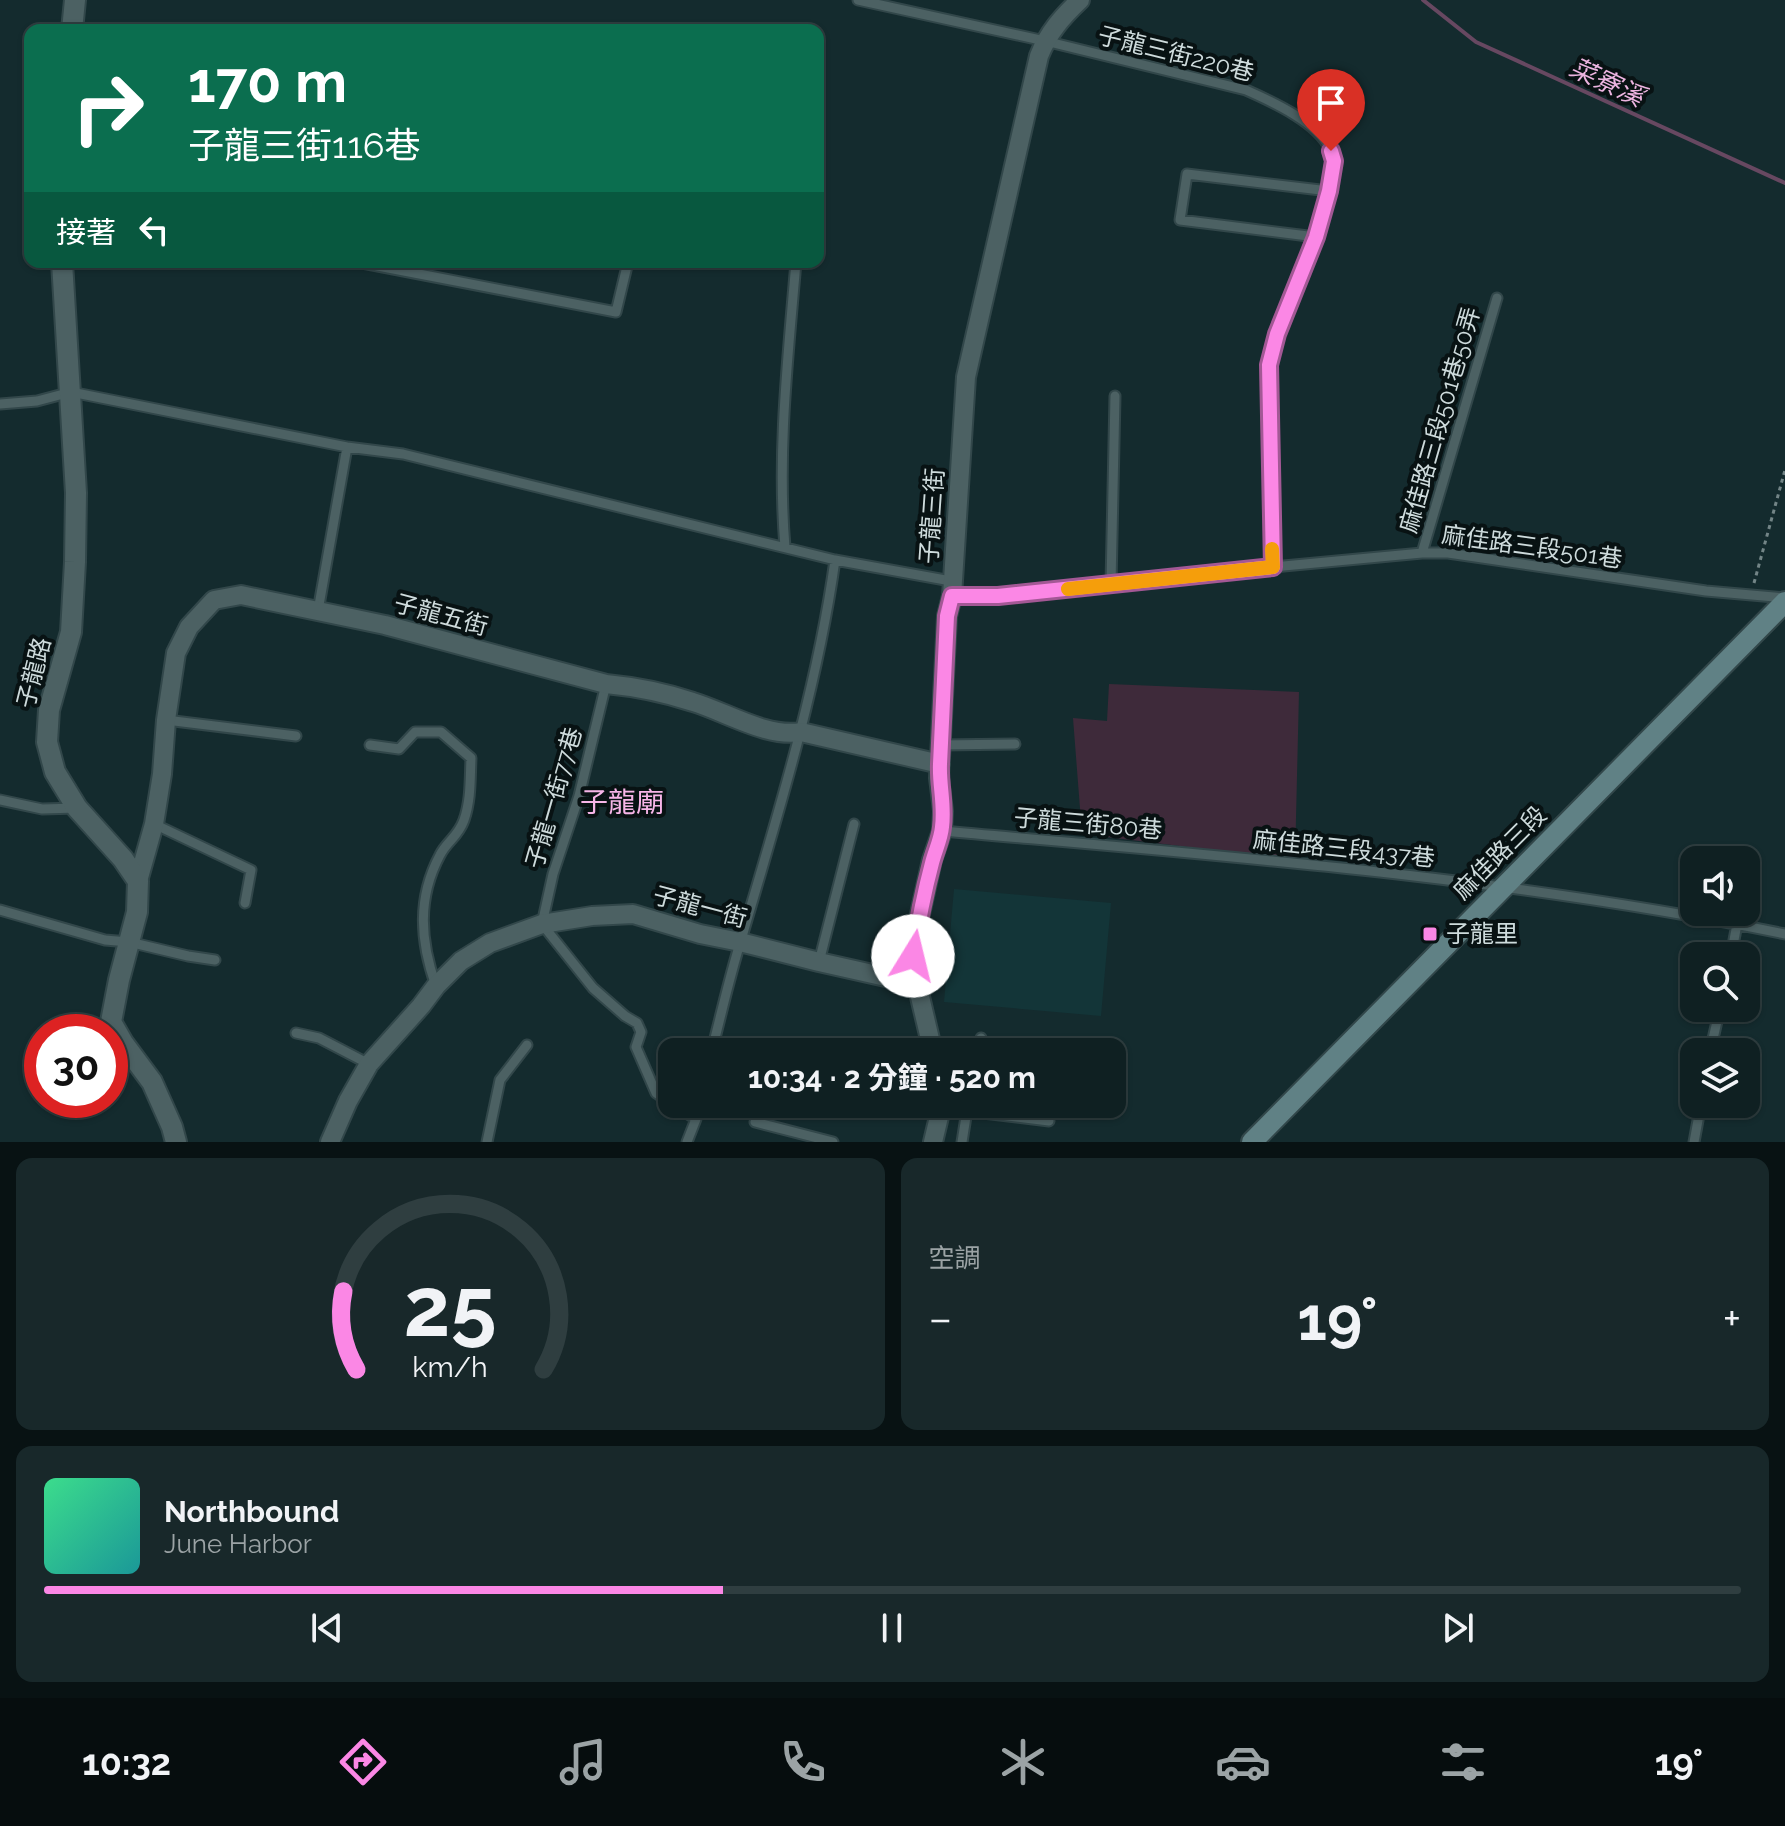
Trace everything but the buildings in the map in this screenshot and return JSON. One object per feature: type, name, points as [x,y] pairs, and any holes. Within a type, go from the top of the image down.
[{"type":"main road","name":"麻佳路三段","points":[[1252,1142],[1785,600]]},
{"type":"street","points":[[73,24],[75,0]]},
{"type":"street","name":"子龍三街","points":[[930,1038],[913,956],[932,860],[942,831],[939,778],[947,616],[952,588],[966,377],[1039,56],[1056,23],[1080,0]]},
{"type":"street","name":"子龍路","points":[[62,268],[76,493],[71,632],[49,710],[47,742],[55,772],[77,808],[123,859],[138,881]]},
{"type":"street","name":"子龍五街","points":[[138,881],[154,824],[176,653],[189,627],[214,600],[241,595],[385,625],[606,684],[657,691],[786,735],[801,732],[940,754]]},
{"type":"street","points":[[138,881],[137,912],[111,1022],[152,1082],[176,1142]]},
{"type":"street","name":"子龍一街","points":[[330,1142],[369,1064],[436,986],[461,961],[490,943],[542,924],[592,916],[633,914],[700,934],[917,984]]},
{"type":"street","points":[[933,1142],[939,1118]]},
{"type":"lane","name":"子龍三街220巷","points":[[858,0],[1246,90],[1269,100],[1312,127],[1325,141],[1334,161],[1329,191],[1316,237],[1277,334],[1269,365],[1273,567]]},
{"type":"lane","points":[[1316,237],[1180,220],[1187,174],[1329,191]]},
{"type":"lane","points":[[388,268],[616,312],[627,268]]},
{"type":"lane","points":[[785,547],[781,507],[782,441],[796,268]]},
{"type":"lane","name":"麻佳路三段501巷50弄","points":[[1422,553],[1497,298]]},
{"type":"lane","points":[[0,404],[37,401],[71,392]]},
{"type":"lane","name":"麻佳路三段501巷","points":[[71,392],[347,447],[403,454],[952,588],[998,596],[1273,567],[1448,553],[1785,600]]},
{"type":"lane","points":[[1111,584],[1115,396]]},
{"type":"lane","points":[[318,611],[347,447]]},
{"type":"lane","points":[[715,1038],[801,732],[827,616],[835,560]]},
{"type":"lane","name":"子龍一街77巷","points":[[542,924],[553,874],[579,796],[606,684]]},
{"type":"lane","points":[[166,720],[296,736]]},
{"type":"lane","points":[[370,745],[399,749],[415,732],[441,732],[471,758],[469,804],[457,836],[443,850],[432,871],[423,915],[422,934],[436,986]]},
{"type":"lane","points":[[940,754],[1015,744]]},
{"type":"lane","points":[[0,800],[42,809],[77,808]]},
{"type":"lane","points":[[154,824],[251,870],[245,903]]},
{"type":"lane","points":[[819,962],[854,824]]},
{"type":"lane","name":"子龍三街80巷","points":[[942,831],[1230,857]]},
{"type":"lane","name":"麻佳路三段437巷","points":[[1230,857],[1502,887],[1680,914]]},
{"type":"lane","points":[[0,910],[105,940],[215,960]]},
{"type":"lane","points":[[542,924],[593,988],[637,1023],[641,1032],[636,1047],[658,1094]]},
{"type":"lane","name":"麻佳路三段437巷","points":[[1747,926],[1785,934]]},
{"type":"lane","points":[[296,1033],[319,1038],[369,1064]]},
{"type":"lane","points":[[487,1142],[500,1080],[527,1045]]},
{"type":"lane","points":[[687,1142],[694,1118]]},
{"type":"lane","points":[[962,1142],[966,1118]]},
{"type":"lane","points":[[1030,1118],[1049,1121]]},
{"type":"lane","points":[[1694,1142],[1698,1118]]},
{"type":"lane","points":[[755,1122],[833,1142]]},
{"type":"path","points":[[1751,594],[1785,470]]},
{"type":"shaded area","points":[[1109,684],[1299,692],[1295,860],[1082,834],[1073,718],[1107,721]]},
{"type":"shaded area","points":[[954,889],[1111,903],[1101,1016],[944,1002]]},
{"type":"waterway","name":"菜寮溪","points":[[1423,0],[1476,42],[1785,183]]},
{"type":"slow traffic","points":[[1068,589],[1273,567],[1272,549]]},
{"type":"place","name":"子龍里","points":[[1430,934]]},
{"type":"district","name":"子龍廟","points":[[622,802]]},
{"type":"route","points":[[913,956],[932,860],[942,831],[939,778],[947,616],[952,596],[998,596],[1273,567],[1269,365],[1273,344],[1316,237],[1329,191],[1334,161],[1331,151]]}]
